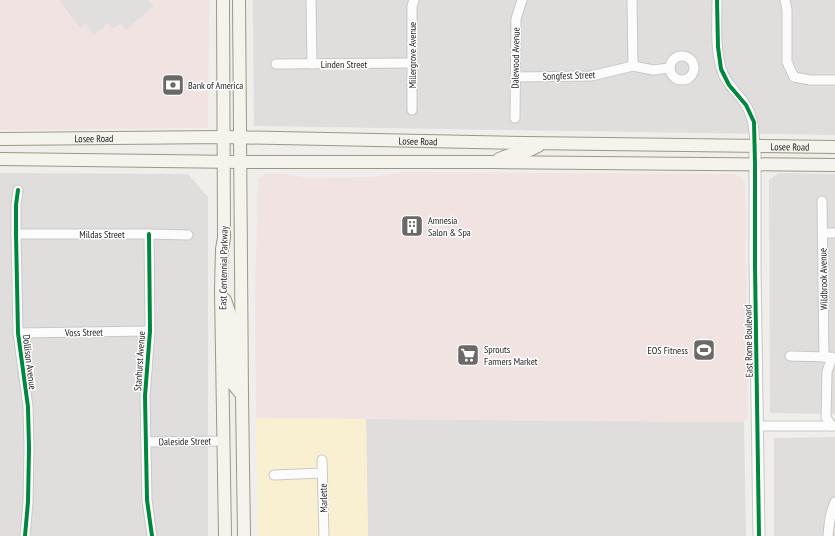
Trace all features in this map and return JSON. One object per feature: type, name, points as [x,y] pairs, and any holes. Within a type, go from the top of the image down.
[{"type":"main road","name":"East Centennial Parkway","points":[[223,0],[224,238],[222,249],[222,291],[225,536]]},
{"type":"main road","name":"East Centennial Parkway","points":[[239,0],[244,536]]},
{"type":"main road","name":"Losee Road","points":[[0,139],[224,137],[544,144],[835,147]]},
{"type":"main road","points":[[492,162],[518,152],[528,151],[544,144]]},
{"type":"main road","points":[[528,162],[546,151],[560,150],[588,144]]},
{"type":"main road","name":"Losee Road","points":[[0,159],[240,162],[528,162],[835,165]]},
{"type":"main road","points":[[222,291],[231,318],[232,384],[242,395]]},
{"type":"street","points":[[311,0],[312,64]]},
{"type":"street","name":"Millergrove Avenue","points":[[412,110],[412,6],[414,0]]},
{"type":"street","name":"Dalewood Avenue","points":[[515,118],[516,19],[522,0]]},
{"type":"street","points":[[632,0],[633,66]]},
{"type":"street","points":[[716,0],[718,47],[721,69],[729,85],[746,105],[754,122],[755,146]]},
{"type":"street","points":[[785,0],[787,10],[787,62],[794,77],[810,80],[835,80]]},
{"type":"street","name":"Linden Street","points":[[276,64],[412,63]]},
{"type":"street","name":"Songfest Street","points":[[515,77],[591,76],[633,66],[653,70],[669,68]]},
{"type":"street","name":"East Rome Boulevard","points":[[755,146],[755,280],[759,536]]},
{"type":"street","name":"Dollison Avenue","points":[[18,190],[16,205],[18,333],[28,407],[29,428],[28,502],[25,536]]},
{"type":"street","name":"Wildbrook Avenue","points":[[822,201],[832,359],[827,372],[826,417],[834,424]]},
{"type":"street","points":[[823,233],[835,233]]},
{"type":"street","name":"Mildas Street","points":[[16,234],[188,235]]},
{"type":"street","name":"Stanhurst Avenue","points":[[149,234],[150,331],[145,396],[147,500],[152,536]]},
{"type":"street","name":"Voss Street","points":[[18,333],[150,331]]},
{"type":"street","points":[[790,356],[832,359]]},
{"type":"street","points":[[757,426],[834,424]]},
{"type":"street","name":"Daleside Street","points":[[146,442],[224,441]]},
{"type":"street","name":"Marlette","points":[[322,460],[324,536]]},
{"type":"street","points":[[274,475],[322,473]]},
{"type":"street","points":[[828,536],[832,507],[835,502]]},
{"type":"shaded area","points":[[0,0],[209,0],[208,128],[0,130]]},
{"type":"shaded area","points":[[59,0],[148,0],[154,6],[126,30],[120,23],[113,29],[108,23],[94,35],[86,23],[80,28]]},
{"type":"shaded area","points":[[253,0],[835,0],[835,135],[254,126]]},
{"type":"shaded area","points":[[403,172],[735,174],[742,178],[745,182],[748,417],[744,422],[256,418],[255,297],[258,180],[265,173],[278,173],[309,178],[372,177]]},
{"type":"shaded area","points":[[0,173],[188,174],[208,197],[208,536],[0,536]]},
{"type":"shaded area","points":[[779,173],[835,174],[835,414],[770,413],[769,180]]},
{"type":"shaded area","points":[[366,419],[744,422],[746,536],[368,536]]},
{"type":"shaded area","points":[[835,437],[835,536],[774,536],[774,438]]},
{"type":"sand","points":[[256,418],[366,419],[368,536],[258,536]]},
{"type":"cycle path","points":[[717,0],[718,47],[721,69],[729,85],[746,105],[754,122],[759,536]]},
{"type":"cycle path","points":[[18,190],[16,205],[18,333],[28,407],[29,448],[28,502],[25,536]]},
{"type":"cycle path","points":[[149,234],[150,331],[145,396],[147,500],[152,536]]},
{"type":"place","name":"Bank of America","points":[[173,85]]},
{"type":"place","name":"Amnesia Salon & Spa","points":[[412,226]]},
{"type":"place","name":"EOS Fitness","points":[[704,350]]},
{"type":"place","name":"Sprouts Farmers Market","points":[[468,355]]}]
